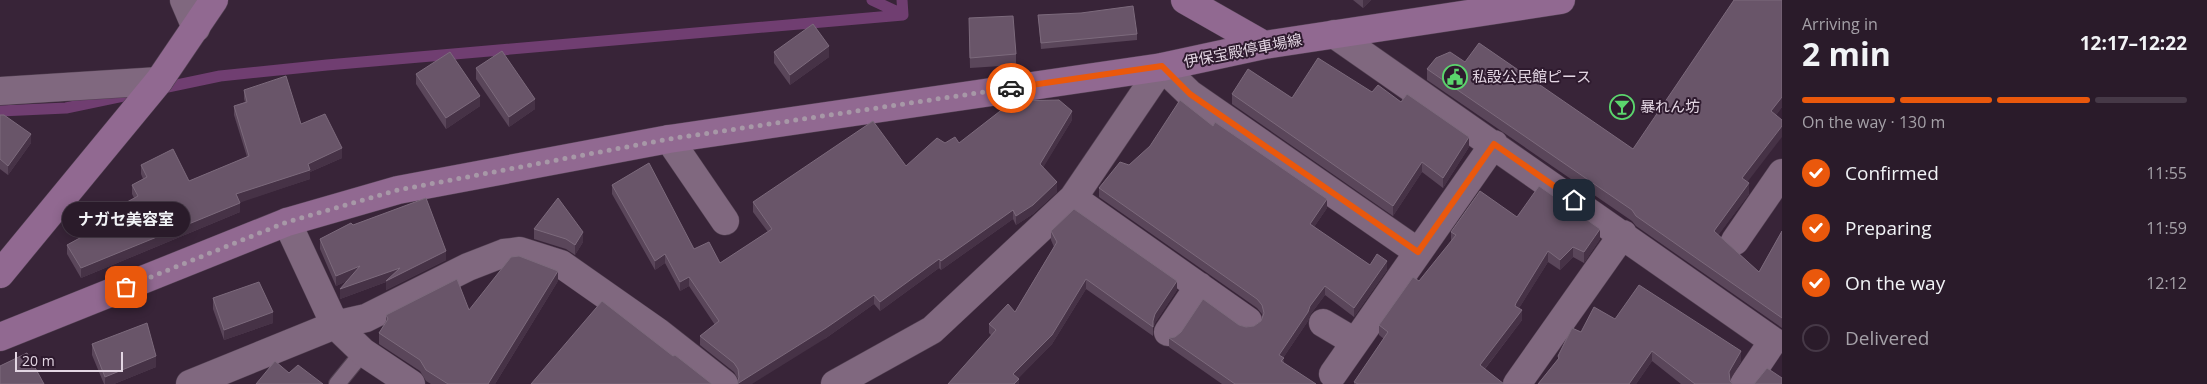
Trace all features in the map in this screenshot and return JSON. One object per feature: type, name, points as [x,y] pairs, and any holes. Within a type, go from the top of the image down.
[{"type":"main road","points":[[0,274],[159,81],[214,0]]},
{"type":"main road","points":[[1185,0],[1264,45]]},
{"type":"main road","name":"伊保宝殿停車場線","points":[[0,337],[287,222],[398,190],[669,139],[1162,66],[1264,45],[1561,0]]},
{"type":"street","points":[[184,0],[196,28]]},
{"type":"street","points":[[1334,34],[1623,234],[1773,341],[1744,384]]},
{"type":"street","points":[[835,384],[932,330],[1073,198],[1162,66],[1190,94],[1418,252]]},
{"type":"street","points":[[0,91],[159,81]]},
{"type":"street","points":[[669,139],[725,221]]},
{"type":"street","points":[[1334,374],[1494,144]]},
{"type":"street","points":[[1735,240],[1782,173]]},
{"type":"street","points":[[1073,198],[1248,321]]},
{"type":"street","points":[[287,222],[335,325],[364,352],[411,384]]},
{"type":"street","points":[[1517,384],[1623,234]]},
{"type":"street","points":[[190,384],[335,325],[366,318],[468,267],[504,253],[520,251],[561,264],[658,332],[724,384]]},
{"type":"street","points":[[1168,332],[1199,286]]},
{"type":"street","points":[[1323,323],[1355,342]]},
{"type":"lane","points":[[337,384],[364,352]]},
{"type":"building","points":[[1734,0],[1782,0],[1782,97],[1771,111],[1782,120],[1782,126],[1742,178],[1749,183],[1714,231],[1759,272],[1782,231],[1782,318],[1636,216],[1632,210],[1427,69],[1436,58],[1450,52],[1465,62],[1479,43],[1633,149]]},
{"type":"building","points":[[1133,6],[1137,34],[1041,43],[1038,15],[1081,13]]},
{"type":"building","points":[[1013,16],[1016,54],[970,58],[969,18]]},
{"type":"building","points":[[813,24],[829,46],[790,75],[774,52]]},
{"type":"building","points":[[502,51],[535,99],[509,117],[476,68]]},
{"type":"building","points":[[450,52],[480,96],[446,118],[416,74]]},
{"type":"building","points":[[1318,58],[1372,92],[1378,85],[1401,102],[1407,94],[1469,137],[1443,178],[1422,162],[1393,206],[1232,94],[1248,69],[1292,98]]},
{"type":"building","points":[[286,76],[301,124],[325,114],[342,148],[308,164],[310,170],[236,194],[240,203],[81,268],[67,245],[89,233],[85,225],[138,196],[132,185],[147,177],[141,165],[173,149],[189,181],[249,156],[234,106],[247,102],[244,90]]},
{"type":"building","points":[[1059,100],[1072,111],[1040,164],[1057,182],[1033,205],[1016,216],[1013,210],[941,261],[939,259],[880,302],[874,295],[826,328],[737,384],[739,377],[738,369],[734,363],[700,336],[719,321],[689,277],[680,282],[665,254],[655,261],[612,185],[649,163],[694,249],[709,242],[720,263],[772,229],[753,202],[873,121],[906,166],[937,138],[945,143],[955,137],[959,143],[1013,101]]},
{"type":"building","points":[[1180,100],[1213,126],[1215,122],[1327,199],[1310,224],[1370,265],[1377,254],[1387,261],[1354,308],[1325,286],[1279,355],[1284,358],[1281,361],[1316,384],[1235,384],[1169,338],[1175,337],[1181,332],[1203,299],[1239,325],[1246,327],[1254,326],[1261,321],[1264,313],[1262,305],[1257,299],[1099,188],[1120,162],[1129,165],[1150,146]]},
{"type":"building","points":[[0,115],[4,115],[31,134],[8,166],[0,159]]},
{"type":"building","points":[[1539,186],[1600,229],[1584,252],[1573,247],[1560,260],[1548,251],[1516,303],[1515,306],[1522,310],[1480,365],[1504,384],[1358,384],[1354,382],[1388,332],[1379,325],[1413,277],[1419,281],[1456,235],[1451,232],[1480,191],[1517,217]]},
{"type":"building","points":[[426,198],[446,251],[386,281],[400,268],[340,289],[360,266],[336,276],[320,239],[351,223],[353,225]]},
{"type":"building","points":[[558,198],[583,232],[575,245],[566,239],[534,229]]},
{"type":"building","points":[[1074,209],[1177,281],[1155,314],[1153,327],[1086,279],[1052,335],[1013,374],[1019,379],[1014,384],[948,384],[996,330],[989,324],[1008,304],[1015,312],[1057,242],[1051,231]]},
{"type":"building","points":[[519,256],[558,271],[488,384],[448,384],[426,370],[420,360],[379,333],[388,319],[386,315],[457,279],[469,310],[511,257]]},
{"type":"building","points":[[259,282],[273,312],[224,330],[213,298]]},
{"type":"building","points":[[1639,285],[1741,351],[1729,372],[1730,381],[1733,384],[1695,384],[1652,351],[1629,384],[1538,384],[1559,358],[1558,356],[1572,328],[1581,332],[1594,307],[1615,319]]},
{"type":"building","points":[[602,301],[673,356],[675,355],[712,384],[531,384]]},
{"type":"building","points":[[147,323],[156,356],[105,377],[92,344]]},
{"type":"building","points":[[27,353],[44,384],[0,384],[0,366]]},
{"type":"building","points":[[275,361],[289,373],[298,365],[323,384],[256,384]]},
{"type":"building","points":[[1767,368],[1782,378],[1782,384],[1754,384]]},
{"type":"waterway","points":[[872,0],[902,14]]},
{"type":"waterway","points":[[902,0],[903,15]]},
{"type":"waterway","points":[[158,89],[220,76],[327,65],[903,15]]},
{"type":"waterway","points":[[0,111],[66,108],[133,94]]},
{"type":"way so far","points":[[126,287],[287,222],[398,190],[669,139],[1011,88]]},
{"type":"place","name":"私設公民館ピース","points":[[1455,77]]},
{"type":"place","name":"暴れん坊","points":[[1622,107]]},
{"type":"place","name":"ナガセ美容室","points":[[126,287]]},
{"type":"route","points":[[1011,88],[1162,66],[1190,94],[1418,252],[1494,144],[1574,200]]}]
